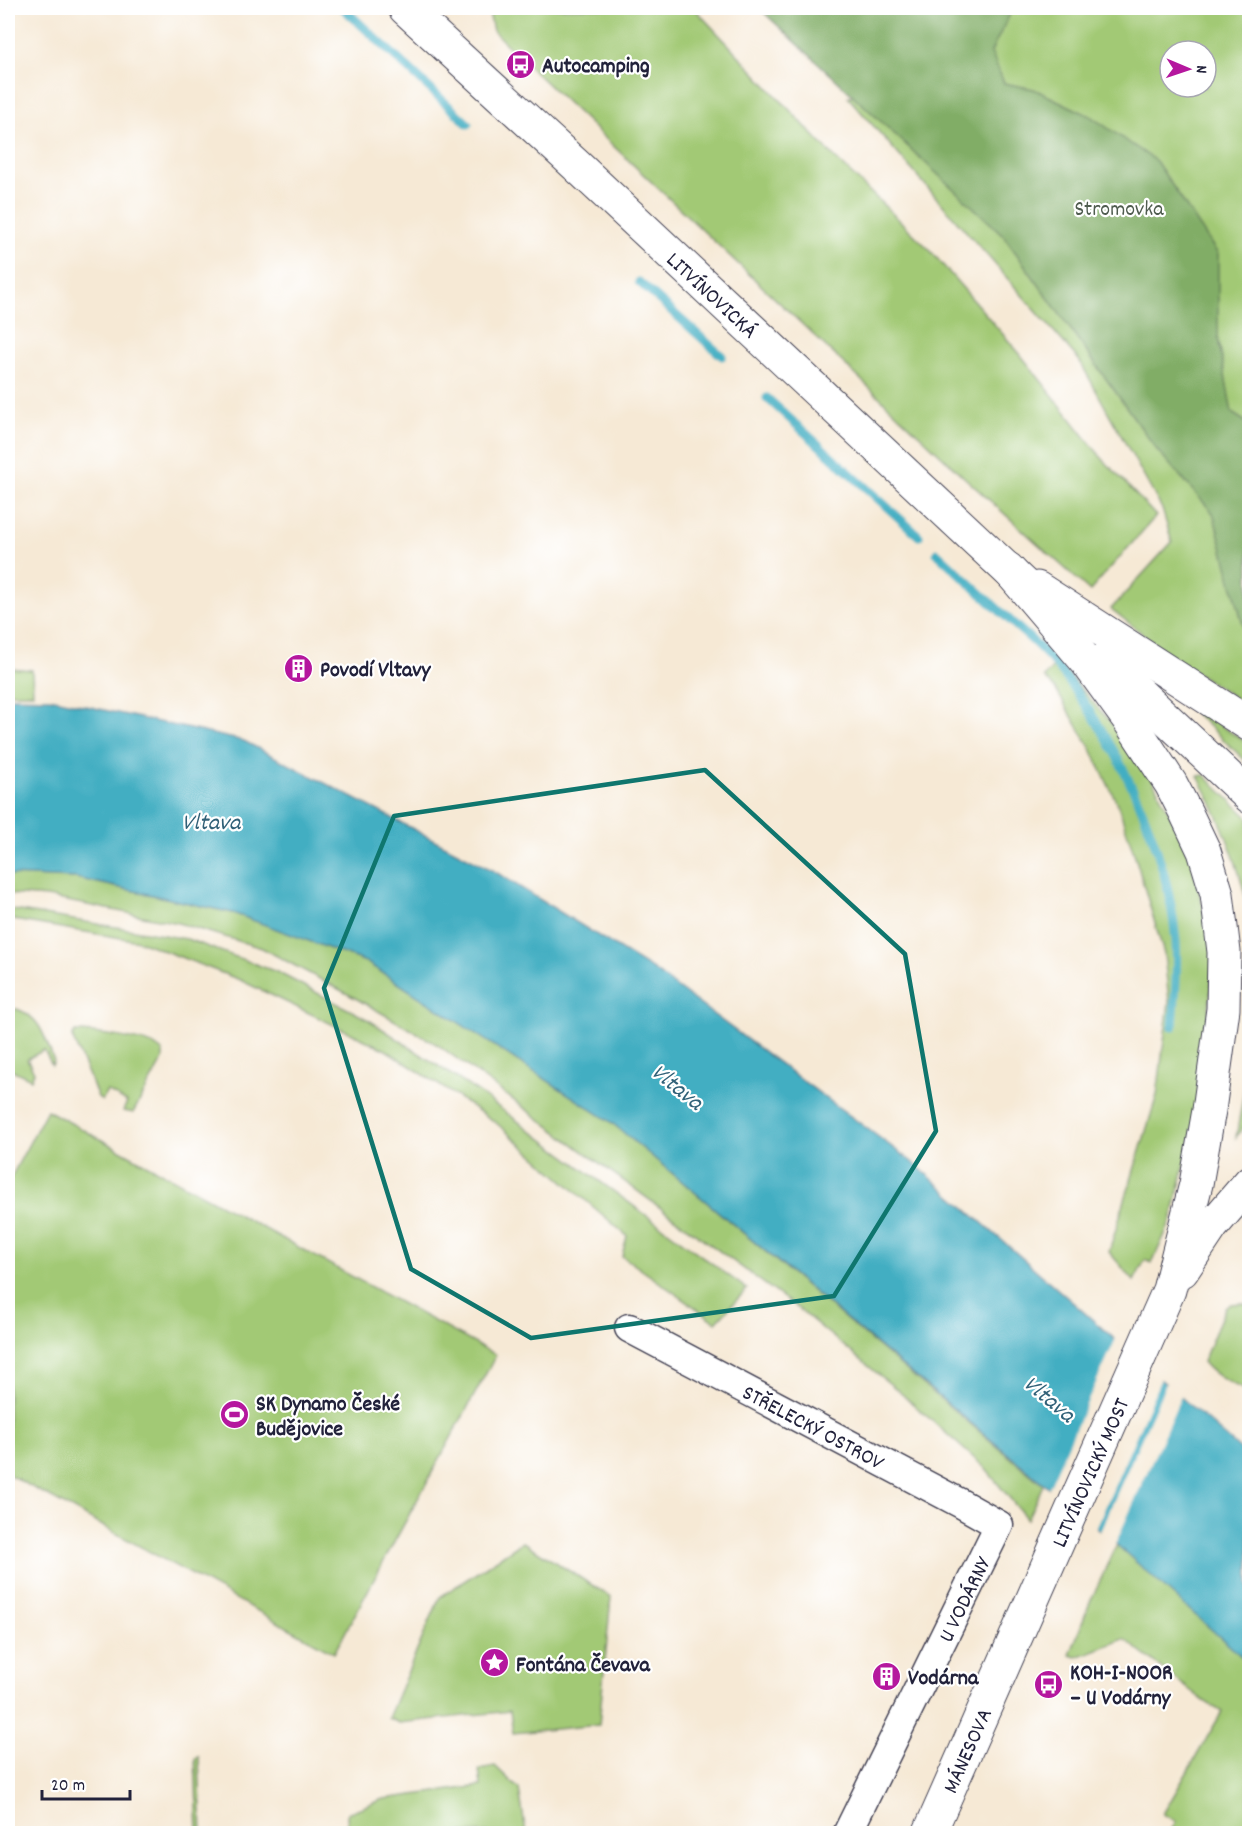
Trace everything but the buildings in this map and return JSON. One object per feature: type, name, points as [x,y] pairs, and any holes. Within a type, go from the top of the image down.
[{"type":"main road","name":"LITVÍNOVICKÁ","points":[[420,12],[578,166],[1008,569]]},
{"type":"main road","points":[[1008,569],[1250,725]]},
{"type":"main road","points":[[1008,569],[1250,796]]},
{"type":"main road","points":[[1008,569],[1087,662],[1158,765],[1186,813],[1204,851],[1217,894],[1224,952],[1223,1009],[1196,1184],[1164,1300]]},
{"type":"main road","points":[[1164,1300],[1212,1226],[1250,1182]]},
{"type":"main road","name":"LITVÍNOVICKÝ MOST","points":[[1018,1633],[1164,1300]]},
{"type":"main road","name":"MÁNESOVA","points":[[929,1833],[1018,1633]]},
{"type":"street","name":"STŘELECKÝ OSTROV","points":[[629,1328],[950,1497],[999,1526]]},
{"type":"street","name":"U VODÁRNY","points":[[847,1833],[999,1526]]},
{"type":"highlighted area","points":[[705,770],[905,954],[936,1131],[834,1296],[531,1338],[411,1269],[324,988],[394,816]]},
{"type":"green space","points":[[488,8],[694,8],[833,156],[929,249],[1020,354],[1101,457],[1156,516],[1090,591],[966,479],[518,56],[493,31]]},
{"type":"green space","points":[[759,8],[1013,8],[991,52],[1004,83],[1034,89],[1090,116],[1156,161],[1218,254],[1218,337],[1232,413],[1249,424],[1249,640],[1213,513],[1157,450],[1003,235]]},
{"type":"green space","name":"Stromovka","points":[[863,8],[1249,8],[1249,707],[1171,656],[1111,609],[1172,542],[1162,509],[1079,360],[848,97],[881,84]]},
{"type":"green space","points":[[1058,662],[1130,745],[1150,775],[1191,856],[1214,953],[1201,1099],[1171,1221],[1152,1263],[1145,1260],[1134,1281],[1109,1252],[1157,1095],[1169,1002],[1164,954],[1118,805],[1089,745],[1056,690],[1044,677]]},
{"type":"green space","points":[[8,668],[32,670],[33,693],[8,693]]},
{"type":"green space","points":[[1181,700],[1249,744],[1249,764]]},
{"type":"green space","points":[[1204,775],[1249,818],[1249,912],[1228,842],[1198,776]]},
{"type":"green space","points":[[8,875],[76,878],[233,913],[366,962],[611,1122],[1043,1485],[1027,1519],[984,1467],[895,1388],[800,1310],[438,1045],[262,948],[178,923],[47,897],[8,894]]},
{"type":"green space","points":[[8,909],[187,939],[277,972],[369,1020],[478,1092],[747,1289],[716,1322],[622,1256],[627,1236],[494,1121],[386,1050],[240,980],[139,941],[8,919]]},
{"type":"green space","points":[[17,1009],[32,1018],[42,1030],[54,1061],[52,1065],[44,1050],[27,1059],[34,1072],[31,1079],[8,1068],[8,1010]]},
{"type":"green space","points":[[75,1032],[133,1039],[155,1046],[162,1051],[163,1059],[133,1113],[123,1111],[127,1102],[107,1091],[102,1101],[98,1097],[72,1037]]},
{"type":"green space","points":[[1249,1064],[1249,1121],[1236,1137]]},
{"type":"green space","name":"SK Dynamo České Budějovice","points":[[47,1110],[496,1355],[334,1653],[8,1474],[8,1183]]},
{"type":"green space","points":[[1231,1304],[1248,1305],[1249,1312],[1250,1389],[1247,1391],[1218,1376],[1203,1362],[1225,1308]]},
{"type":"green space","points":[[523,1542],[611,1597],[599,1725],[513,1733],[510,1711],[399,1723],[388,1718],[440,1597]]},
{"type":"green space","points":[[1117,1545],[1249,1663],[1249,1833],[1170,1833],[1176,1821],[1163,1814],[1222,1712],[1204,1701],[1124,1639],[1077,1657],[1070,1655],[1090,1602]]},
{"type":"green space","points":[[199,1757],[202,1834],[198,1833],[195,1758]]},
{"type":"green space","points":[[495,1766],[519,1789],[526,1833],[348,1833],[347,1813],[383,1799],[481,1786],[479,1769]]},
{"type":"water","name":"Vltava","points":[[8,697],[50,698],[244,741],[494,871],[652,969],[915,1164],[1249,1457],[1249,1663],[1117,1545],[611,1122],[366,962],[233,913],[76,878],[8,875]]},
{"type":"pier","points":[[1117,1336],[1162,1376],[1095,1531],[1047,1492]]},
{"type":"pier","points":[[1167,1381],[1182,1394],[1114,1547],[1099,1534]]},
{"type":"waterway","points":[[343,8],[468,124]]},
{"type":"waterway","points":[[639,282],[722,356]]},
{"type":"waterway","points":[[767,398],[919,536]]},
{"type":"waterway","points":[[937,553],[1051,659],[1099,726],[1136,795],[1162,867],[1171,904],[1177,952],[1173,1027]]},
{"type":"place","name":"Autocamping","points":[[521,64]]},
{"type":"place","name":"Povodí Vltavy","points":[[299,668]]},
{"type":"place","name":"SK Dynamo České Budějovice","points":[[235,1415]]},
{"type":"place","name":"Fontána Čevava","points":[[495,1663]]},
{"type":"place","name":"Vodárna","points":[[887,1676]]},
{"type":"place","name":"KOH-I-NOOR – U Vodárny","points":[[1049,1684]]}]
